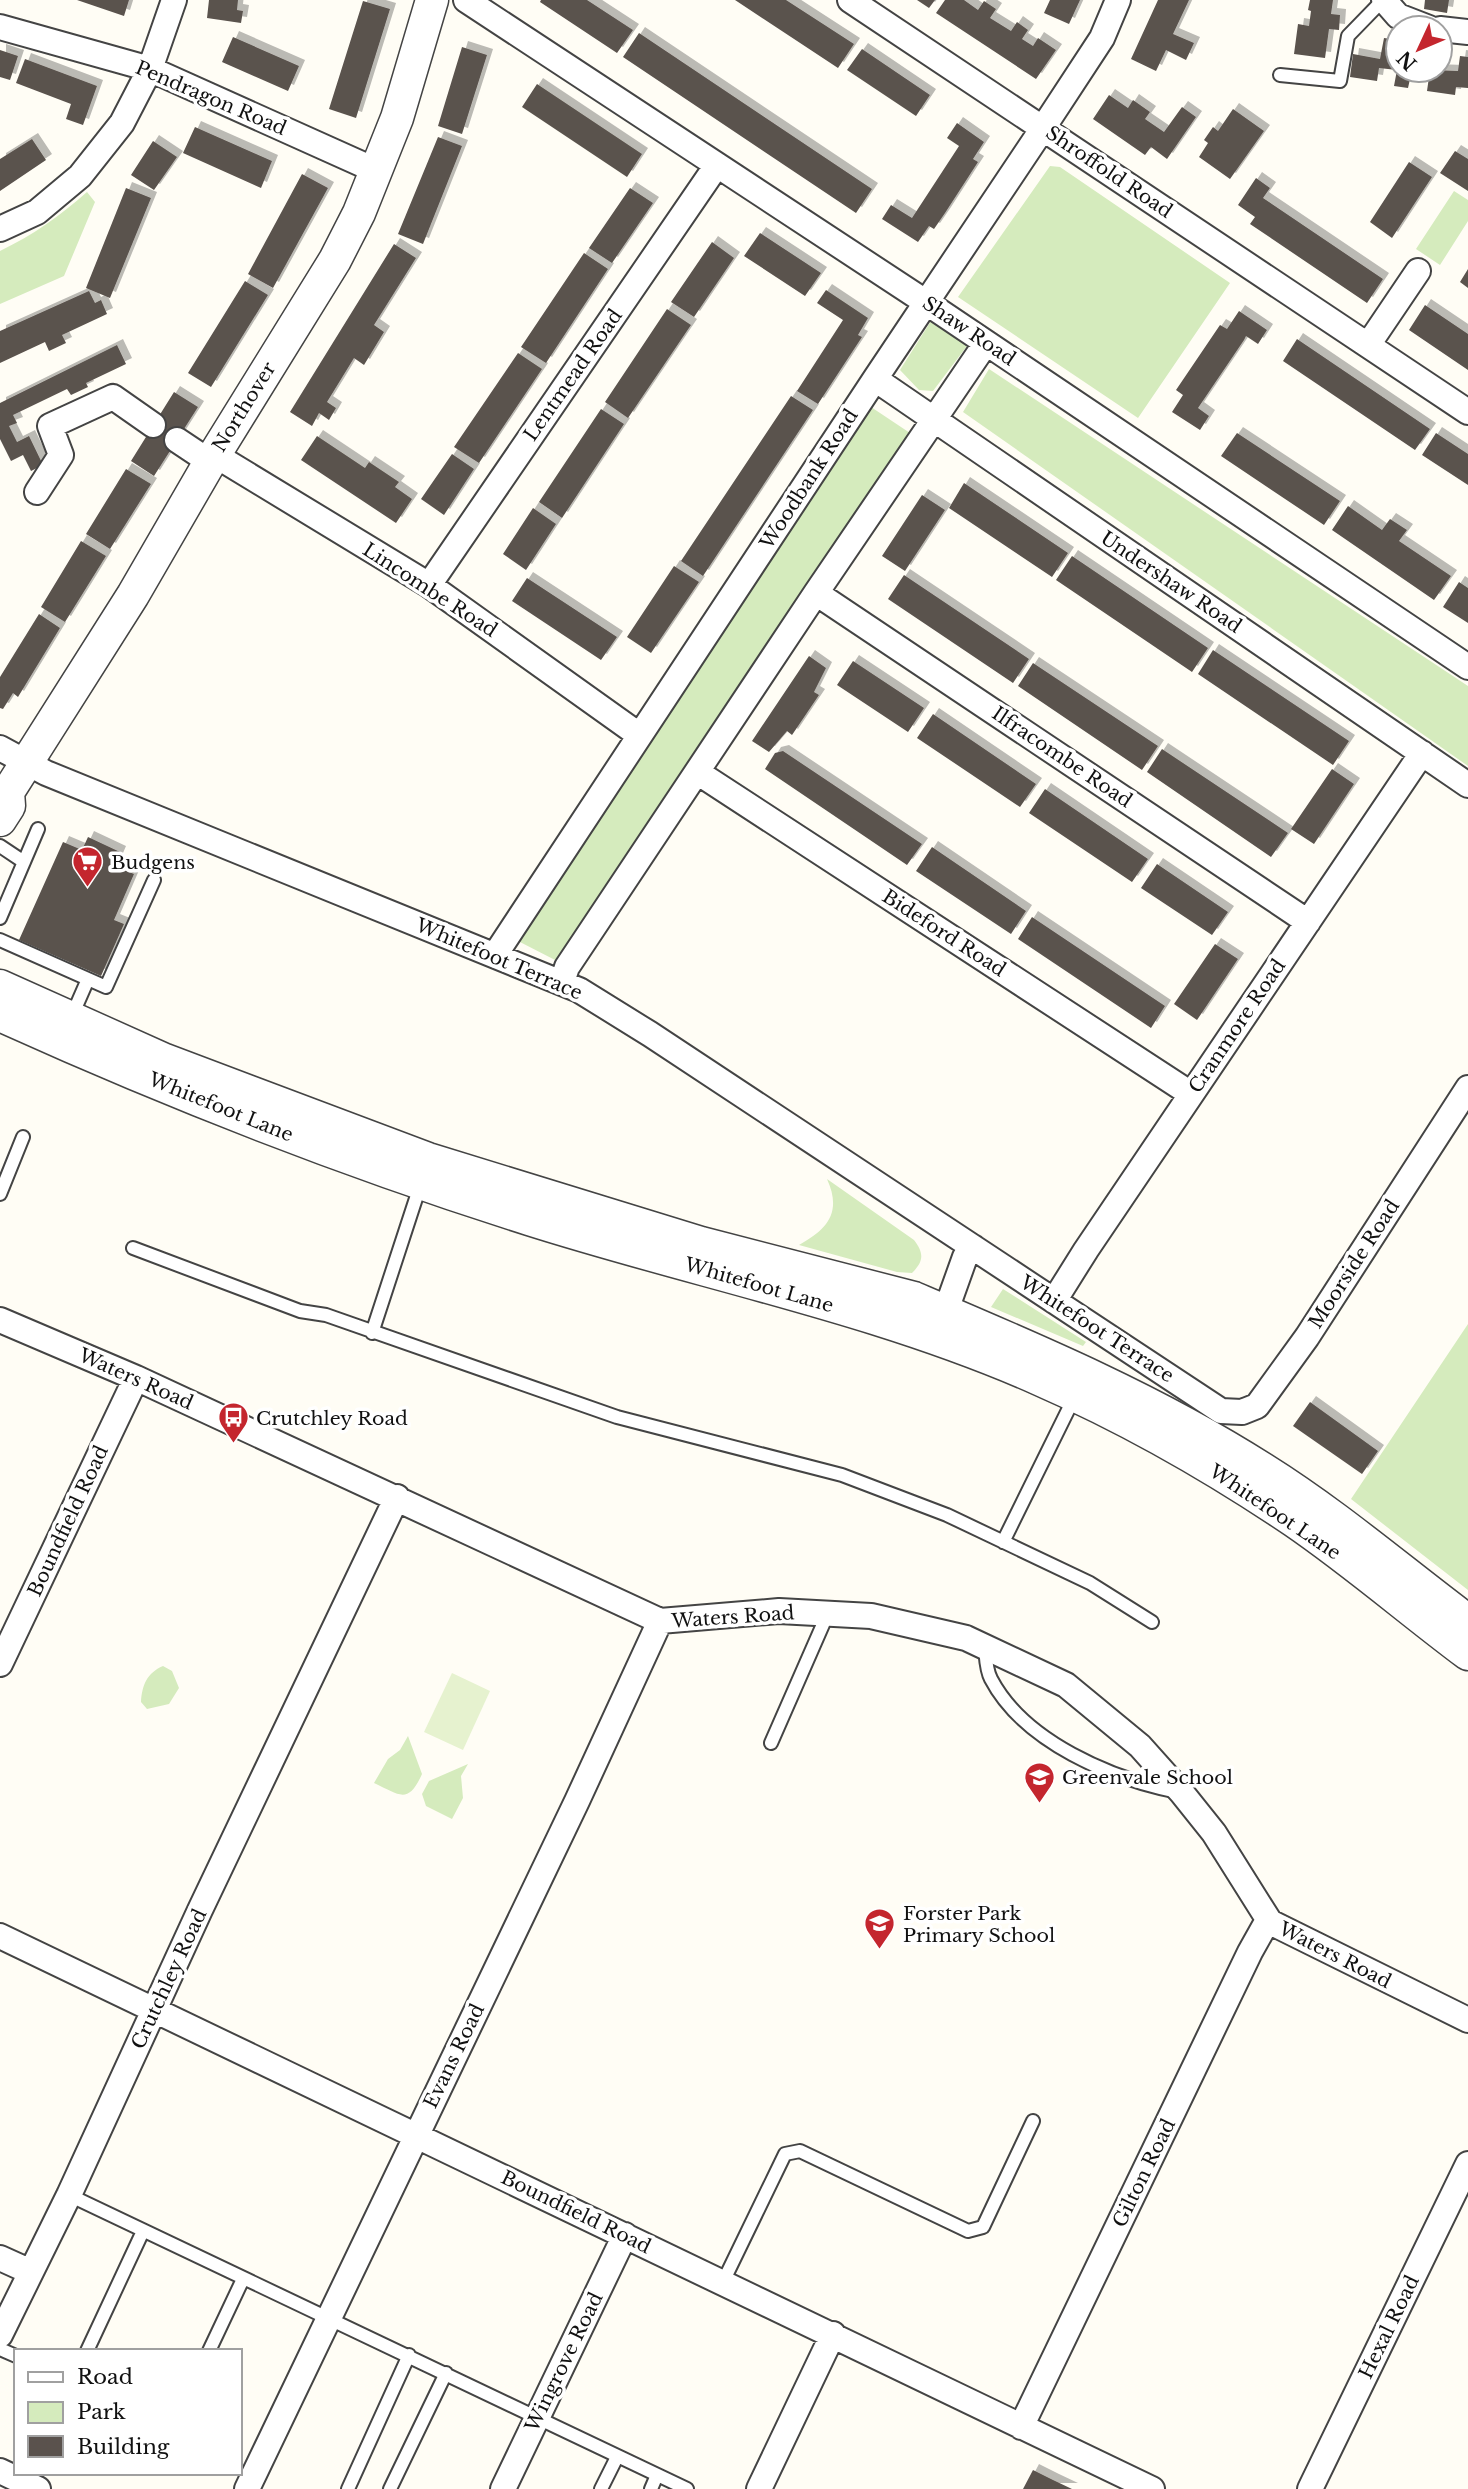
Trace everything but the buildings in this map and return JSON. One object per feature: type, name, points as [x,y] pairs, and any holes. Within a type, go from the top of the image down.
[{"type":"street","points":[[0,229],[37,212],[80,176],[122,123],[150,69],[174,0]]},
{"type":"street","name":"Northover","points":[[3,802],[13,755],[134,595],[213,458],[335,260],[359,213],[397,118],[432,0]]},
{"type":"street","name":"Shaw Road","points":[[466,0],[927,303],[1468,667]]},
{"type":"street","name":"Shroffold Road","points":[[850,0],[1468,412]]},
{"type":"street","name":"Woodbank Road","points":[[495,955],[1102,38],[1118,0]]},
{"type":"street","points":[[1384,0],[1396,14]]},
{"type":"street","name":"Pendragon Road","points":[[0,27],[150,69],[377,171]]},
{"type":"street","name":"Lentmead Road","points":[[429,586],[717,165]]},
{"type":"street","points":[[1368,345],[1418,271]]},
{"type":"street","points":[[562,982],[567,967],[816,593],[986,344]]},
{"type":"street","name":"Undershaw Road","points":[[875,379],[1468,785]]},
{"type":"street","points":[[37,492],[61,455],[50,426],[113,397],[153,425]]},
{"type":"street","name":"Lincombe Road","points":[[177,440],[213,458],[429,586],[639,735]]},
{"type":"street","name":"Ilfracombe Road","points":[[816,593],[1308,922]]},
{"type":"street","name":"Cranmore Road","points":[[1054,1301],[1422,753]]},
{"type":"street","name":"Whitefoot Terrace","points":[[13,755],[46,773],[579,990],[1222,1411]]},
{"type":"street","name":"Bideford Road","points":[[697,772],[1191,1094]]},
{"type":"street","name":"Whitefoot Lane","points":[[0,986],[530,1219],[866,1315],[941,1325],[1090,1373],[1172,1415],[1254,1479],[1354,1565],[1468,1654]]},
{"type":"street","name":"Whitefoot Lane","points":[[0,1015],[203,1101],[425,1171]]},
{"type":"street","name":"Moorside Road","points":[[1222,1411],[1242,1412],[1257,1406],[1307,1337],[1468,1088]]},
{"type":"street","points":[[941,1325],[965,1257],[973,1247]]},
{"type":"street","name":"Waters Road","points":[[0,1320],[136,1378],[397,1497],[660,1621],[779,1611],[872,1616],[966,1638],[1066,1685],[1140,1746],[1182,1793],[1225,1849],[1270,1922],[1468,2020]]},
{"type":"street","name":"Whitefoot Lane","points":[[941,1325],[1037,1378],[1158,1438],[1313,1502],[1468,1621]]},
{"type":"street","name":"Boundfield Road","points":[[0,1664],[136,1378]]},
{"type":"street","name":"Crutchley Road","points":[[0,2335],[69,2195],[206,1897],[397,1497]]},
{"type":"street","name":"Evans Road","points":[[247,2489],[577,1801],[660,1621]]},
{"type":"street","name":"Gilton Road","points":[[1021,2427],[1250,1952],[1264,1927],[1270,1922]]},
{"type":"street","name":"Boundfield Road","points":[[0,1936],[1152,2489]]},
{"type":"street","name":"Hexal Road","points":[[1310,2489],[1468,2164]]},
{"type":"street","name":"Wingrove Road","points":[[503,2489],[625,2235]]},
{"type":"street","points":[[0,2258],[31,2272]]},
{"type":"street","points":[[759,2489],[833,2334]]},
{"type":"street","points":[[0,2471],[38,2489]]},
{"type":"lane","points":[[1280,75],[1340,81],[1348,36],[1384,0]]},
{"type":"lane","points":[[0,918],[38,830]]},
{"type":"lane","points":[[0,846],[24,862]]},
{"type":"lane","points":[[0,940],[106,987],[155,880]]},
{"type":"lane","points":[[70,1018],[88,979]]},
{"type":"lane","points":[[0,1194],[23,1137]]},
{"type":"lane","points":[[372,1333],[425,1171]]},
{"type":"lane","points":[[133,1248],[300,1311],[326,1315],[617,1417],[842,1475],[947,1515],[1090,1583],[1152,1622]]},
{"type":"lane","points":[[1003,1542],[1075,1396]]},
{"type":"lane","points":[[771,1743],[828,1614]]},
{"type":"lane","points":[[985,1647],[989,1677],[1007,1703],[1026,1723],[1070,1752],[1113,1774],[1147,1786],[1182,1793]]},
{"type":"lane","points":[[723,2282],[785,2154],[800,2151],[968,2231],[983,2227],[1034,2122]]},
{"type":"lane","points":[[69,2195],[687,2489]]},
{"type":"lane","points":[[89,2349],[143,2231]]},
{"type":"lane","points":[[210,2349],[243,2278]]},
{"type":"lane","points":[[348,2489],[409,2356]]},
{"type":"lane","points":[[390,2489],[446,2373]]},
{"type":"lane","points":[[601,2489],[617,2457]]},
{"type":"lane","points":[[651,2489],[657,2475]]},
{"type":"green space","points":[[1050,166],[1060,167],[1230,283],[1138,418],[958,297]]},
{"type":"green space","points":[[1454,191],[1468,200],[1468,221],[1440,265],[1416,249]]},
{"type":"green space","points":[[87,192],[95,202],[64,276],[0,304],[0,251],[46,224]]},
{"type":"green space","points":[[931,321],[967,346],[933,391],[919,390],[900,370]]},
{"type":"green space","points":[[989,369],[1468,686],[1468,766],[963,412]]},
{"type":"green space","points":[[871,407],[910,433],[557,961],[518,941]]},
{"type":"green space","points":[[827,1179],[914,1240],[920,1249],[921,1257],[919,1265],[912,1273],[897,1272],[799,1245],[818,1233],[830,1218],[833,1201]]},
{"type":"green space","points":[[1003,1289],[1086,1342],[1083,1346],[991,1307]]},
{"type":"green space","points":[[1468,1324],[1468,1590],[1351,1499]]},
{"type":"green space","points":[[163,1666],[172,1671],[179,1688],[169,1704],[147,1709],[141,1702],[144,1685],[153,1672]]},
{"type":"green space","points":[[452,1673],[490,1691],[463,1750],[424,1732]]},
{"type":"green space","points":[[408,1736],[422,1774],[412,1790],[402,1795],[374,1783],[388,1759],[400,1750]]},
{"type":"green space","points":[[468,1764],[461,1776],[463,1798],[452,1819],[426,1806],[422,1794],[429,1781]]},
{"type":"place","name":"Budgens","points":[[88,889]]},
{"type":"place","name":"Crutchley Road","points":[[233,1445]]},
{"type":"place","name":"Greenvale School","points":[[1039,1804]]},
{"type":"place","name":"Forster Park Primary School","points":[[880,1951]]}]
